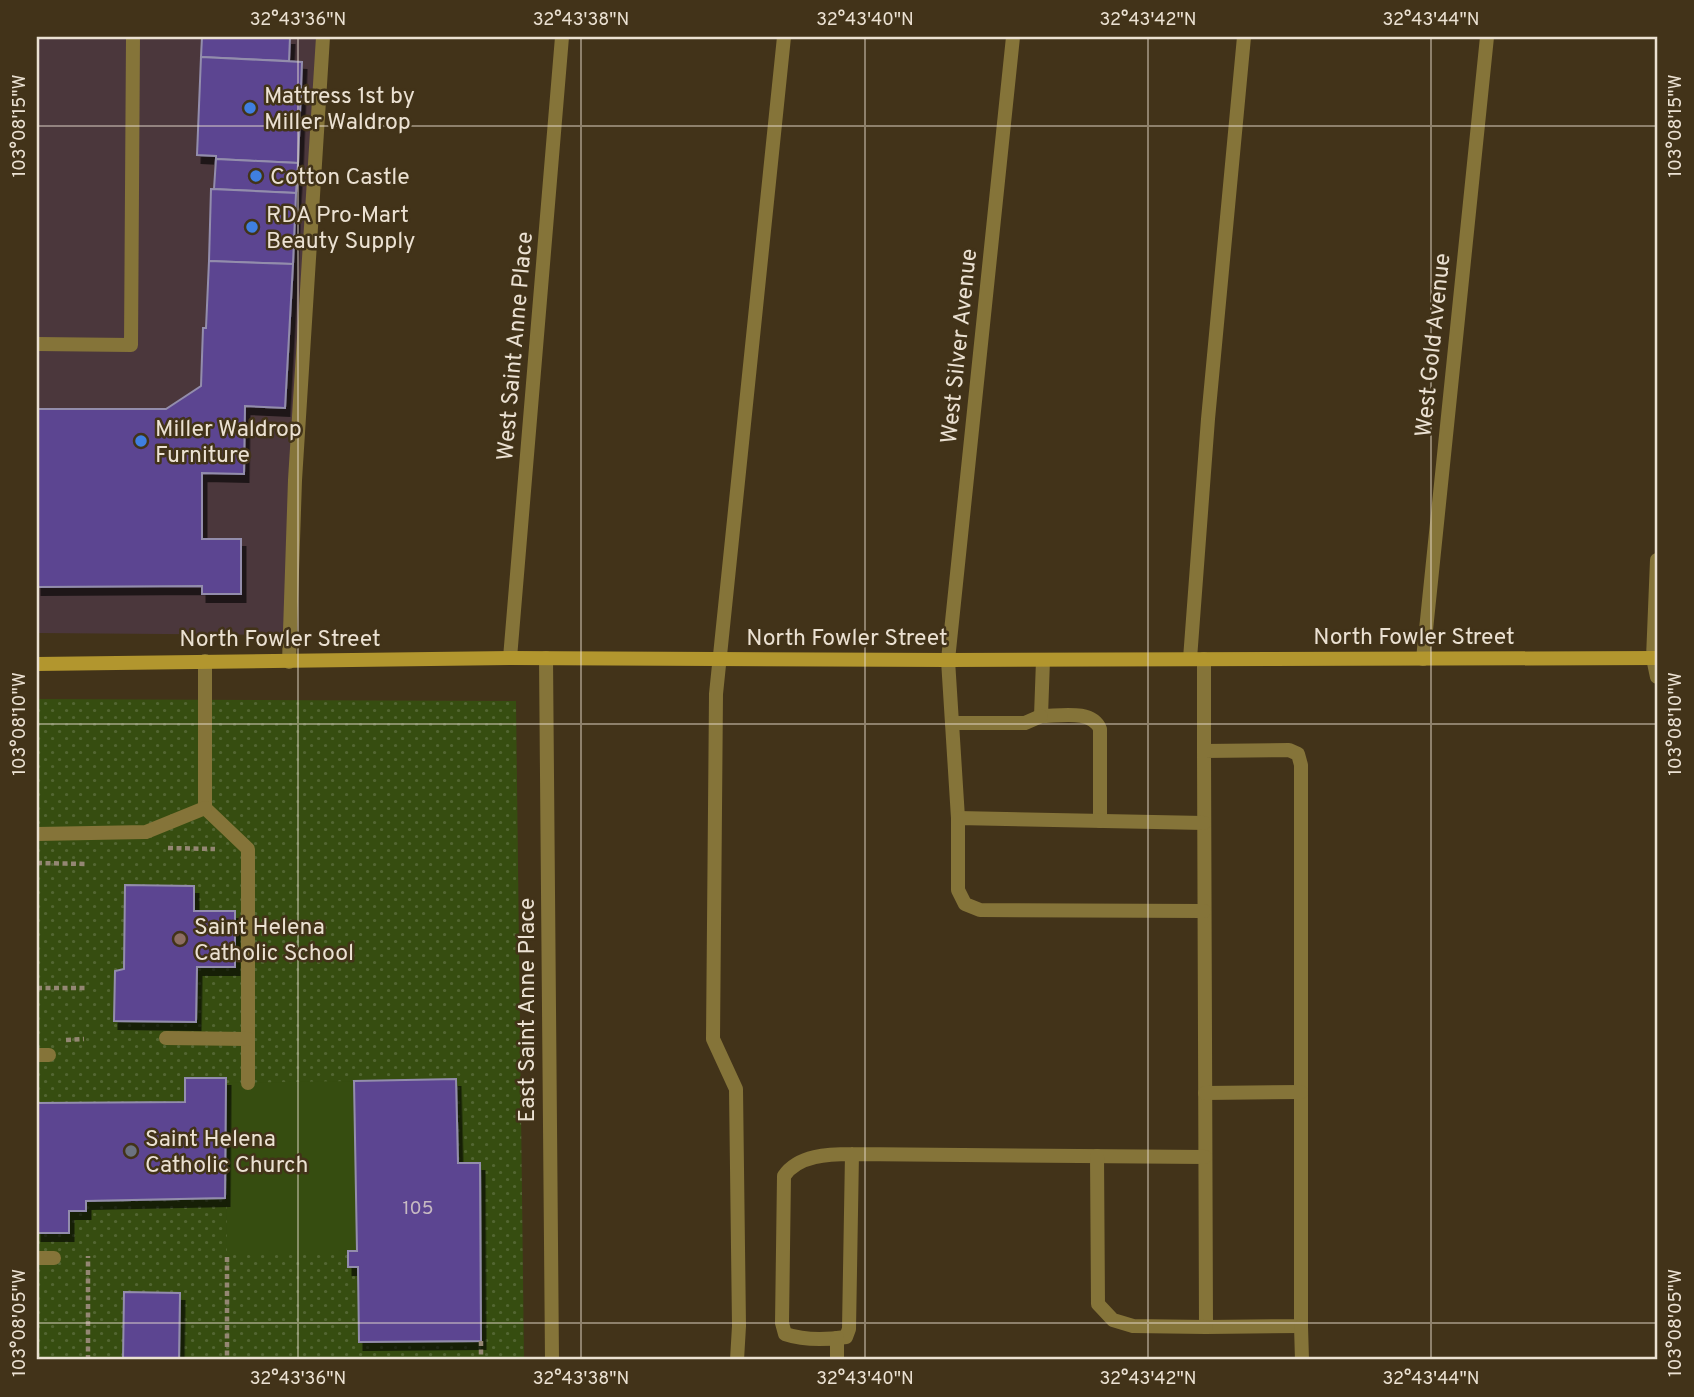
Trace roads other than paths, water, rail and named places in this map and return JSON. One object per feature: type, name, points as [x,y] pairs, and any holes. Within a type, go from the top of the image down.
[{"type":"street","points":[[37,344],[131,345],[133,37]]},
{"type":"street","points":[[289,662],[295,480],[323,37]]},
{"type":"street","name":"West Saint Anne Place","points":[[510,658],[562,37]]},
{"type":"street","points":[[737,1360],[736,1089],[713,1039],[716,694],[785,37]]},
{"type":"street","name":"West Silver Avenue","points":[[1013,37],[948,660],[958,818],[958,890],[965,904],[980,910],[1205,911]]},
{"type":"street","points":[[1206,1327],[1205,823],[1204,751],[1197,659],[1208,419],[1244,37]]},
{"type":"street","name":"West Gold Avenue","points":[[1423,659],[1487,37]]},
{"type":"street","points":[[1657,561],[1657,677]]},
{"type":"street","name":"North Fowler Street","points":[[37,663],[510,658],[1655,658]]},
{"type":"street","name":"East Saint Anne Place","points":[[546,658],[552,1360]]},
{"type":"street","points":[[1041,716],[1043,660]]},
{"type":"street","points":[[205,661],[205,807],[248,849],[248,1083]]},
{"type":"street","points":[[952,723],[1025,723],[1041,716],[1089,717],[1097,721],[1100,730],[1100,821]]},
{"type":"street","points":[[1204,751],[1289,750],[1298,754],[1301,765],[1302,1360]]},
{"type":"street","points":[[37,834],[146,832],[205,807]]},
{"type":"street","points":[[958,818],[1205,823]]},
{"type":"street","points":[[166,1038],[248,1038]]},
{"type":"street","points":[[1205,1093],[1301,1092]]},
{"type":"street","points":[[852,1154],[849,1329],[845,1337],[837,1338],[796,1337],[785,1334],[782,1323],[784,1176],[790,1167],[799,1161],[838,1154],[852,1154],[1097,1156],[1205,1157]]},
{"type":"street","points":[[1097,1156],[1098,1304],[1113,1320],[1133,1326],[1301,1326]]},
{"type":"street","points":[[37,1258],[54,1258]]},
{"type":"street","points":[[837,1338],[837,1360]]},
{"type":"place","name":"Mattress 1st by Miller Waldrop","points":[[250,108]]},
{"type":"place","name":"Cotton Castle","points":[[256,176]]},
{"type":"place","name":"RDA Pro-Mart Beauty Supply","points":[[252,227]]},
{"type":"place","name":"Miller Waldrop Furniture","points":[[141,441]]},
{"type":"place","name":"Saint Helena Catholic School","points":[[180,939]]},
{"type":"place","name":"Saint Helena Catholic Church","points":[[131,1151]]}]
